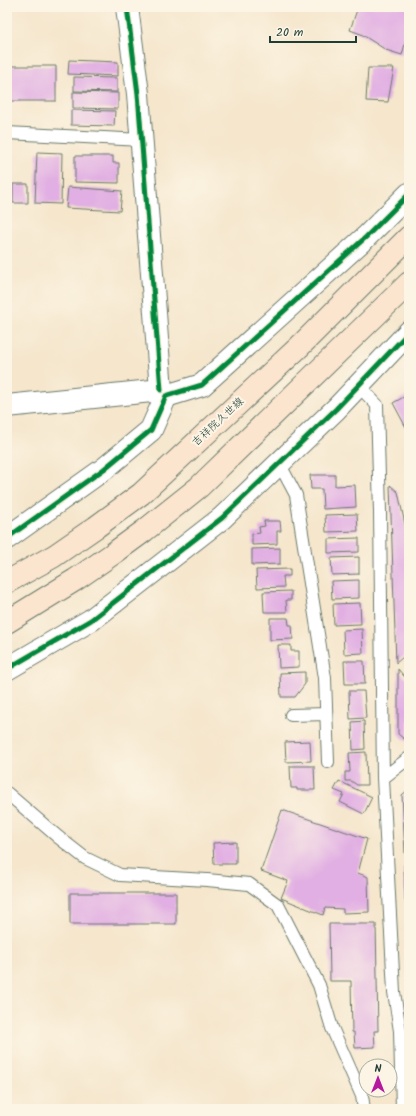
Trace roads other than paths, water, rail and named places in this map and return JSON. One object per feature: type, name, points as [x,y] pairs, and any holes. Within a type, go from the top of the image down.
[{"type":"street","points":[[7,538],[104,469],[151,430],[164,393],[138,94],[127,7]]},
{"type":"street","points":[[7,406],[164,393],[202,385],[366,237],[409,194]]},
{"type":"street","name":"吉祥院久世線","points":[[7,582],[54,556],[141,494],[299,347],[409,237]]},
{"type":"street","points":[[7,622],[74,580],[144,531],[199,487],[409,283]]},
{"type":"street","points":[[7,668],[91,620],[222,518],[336,409],[409,332]]},
{"type":"lane","points":[[7,133],[142,140]]},
{"type":"lane","points":[[359,386],[377,405],[380,512],[383,778],[394,992],[400,1031],[402,1109]]},
{"type":"lane","points":[[279,463],[296,495],[325,678],[328,762]]},
{"type":"lane","points":[[291,715],[326,714]]},
{"type":"lane","points":[[383,778],[409,758]]},
{"type":"lane","points":[[7,793],[58,838],[85,858],[120,875],[249,884],[278,905],[319,985],[332,1028],[362,1096],[364,1109]]}]
